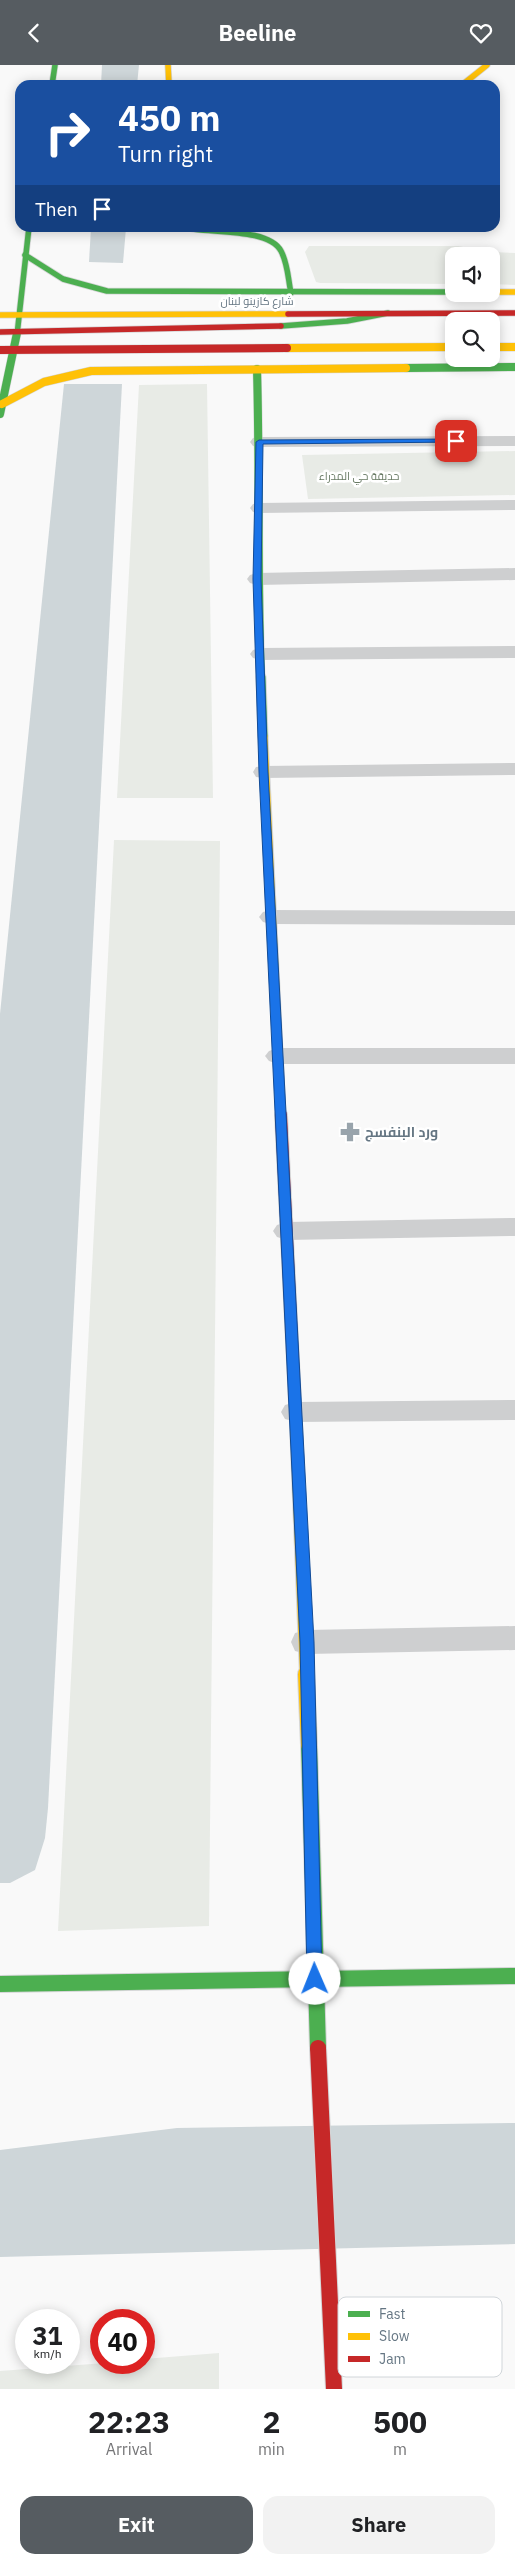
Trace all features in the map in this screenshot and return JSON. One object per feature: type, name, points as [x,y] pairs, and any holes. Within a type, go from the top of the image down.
[{"type":"main road","points":[[53,80],[55,65]]},
{"type":"main road","points":[[168,65],[169,80]]},
{"type":"main road","points":[[468,80],[487,65]]},
{"type":"main road","points":[[1,410],[15,350],[28,232]]},
{"type":"main road","points":[[195,232],[200,234],[277,237],[291,293]]},
{"type":"main road","points":[[25,255],[53,277],[91,289],[129,293],[445,292]]},
{"type":"main road","points":[[500,292],[515,292]]},
{"type":"main road","points":[[0,332],[18,330],[300,326],[347,321],[388,313]]},
{"type":"main road","name":"شارع كازينو لبنان","points":[[0,315],[515,313]]},
{"type":"main road","points":[[0,321],[18,315]]},
{"type":"main road","points":[[0,348],[15,350],[445,347]]},
{"type":"main road","points":[[500,347],[515,347]]},
{"type":"main road","points":[[1,410],[36,384],[76,373],[123,369],[515,367]]},
{"type":"main road","points":[[257,369],[259,442],[257,579],[264,772],[307,1642],[315,1979],[334,2389]]},
{"type":"main road","points":[[0,1984],[515,1976]]},
{"type":"street","points":[[259,442],[515,441]]},
{"type":"street","points":[[259,508],[515,505]]},
{"type":"street","points":[[257,579],[515,574]]},
{"type":"street","points":[[260,653],[515,652]]},
{"type":"street","points":[[264,772],[515,769]]},
{"type":"street","points":[[271,917],[515,918]]},
{"type":"street","points":[[278,1056],[515,1056]]},
{"type":"street","points":[[287,1231],[515,1227]]},
{"type":"street","points":[[296,1412],[515,1409]]},
{"type":"street","points":[[307,1642],[515,1639]]},
{"type":"green space","points":[[309,246],[464,247],[445,247],[445,284],[320,283],[316,282],[305,252]]},
{"type":"green space","points":[[500,252],[515,253],[515,285],[500,284]]},
{"type":"green space","points":[[207,384],[213,798],[117,798],[139,385]]},
{"type":"green space","name":"حديقة حي المدراء","points":[[515,451],[515,495],[308,499],[302,455]]},
{"type":"green space","points":[[114,840],[220,841],[209,1926],[58,1931]]},
{"type":"green space","points":[[219,2353],[219,2389],[0,2389],[0,2371],[15,2370],[15,2374],[80,2374],[80,2365],[90,2364],[90,2374],[155,2374],[155,2358]]},
{"type":"shaded area","points":[[102,65],[139,65],[138,80],[101,80]]},
{"type":"shaded area","points":[[91,232],[126,232],[123,263],[89,262]]},
{"type":"shaded area","points":[[64,384],[122,384],[48,1808],[45,1838],[35,1870],[10,1883],[0,1883],[0,1014]]},
{"type":"shaded area","points":[[515,2123],[515,2244],[0,2257],[0,2150],[177,2128]]},
{"type":"traffic: fast","points":[[53,80],[55,65]]},
{"type":"traffic: fast","points":[[0,414],[15,350],[28,232]]},
{"type":"traffic: fast","points":[[205,232],[248,235],[272,241],[279,248],[284,258],[291,293]]},
{"type":"traffic: fast","points":[[25,255],[53,275],[84,287],[107,291],[445,292]]},
{"type":"traffic: fast","points":[[281,326],[347,321],[388,313]]},
{"type":"traffic: fast","points":[[406,368],[515,367]]},
{"type":"traffic: fast","points":[[257,369],[259,442],[257,579],[263,736]]},
{"type":"traffic: fast","points":[[309,1745],[318,2048]]},
{"type":"traffic: fast","points":[[0,1984],[515,1976]]},
{"type":"traffic: slow","points":[[168,65],[169,80]]},
{"type":"traffic: slow","points":[[468,80],[487,65]]},
{"type":"traffic: slow","points":[[500,292],[515,292]]},
{"type":"traffic: slow","points":[[0,315],[288,314]]},
{"type":"traffic: slow","points":[[287,348],[445,347]]},
{"type":"traffic: slow","points":[[500,347],[515,347]]},
{"type":"traffic: slow","points":[[2,404],[44,382],[91,371],[406,368]]},
{"type":"traffic: slow","points":[[263,736],[281,1115]]},
{"type":"traffic: slow","points":[[296,1423],[309,1745]]},
{"type":"traffic: jam","points":[[288,314],[515,313]]},
{"type":"traffic: jam","points":[[0,332],[281,326]]},
{"type":"traffic: jam","points":[[0,350],[287,348]]},
{"type":"traffic: jam","points":[[281,1115],[296,1423]]},
{"type":"traffic: jam","points":[[318,2048],[334,2389]]},
{"type":"place","name":"ورد البنفسج","points":[[350,1132]]},
{"type":"route","points":[[315,1979],[307,1642],[264,772],[257,579],[259,442],[456,441]]}]
